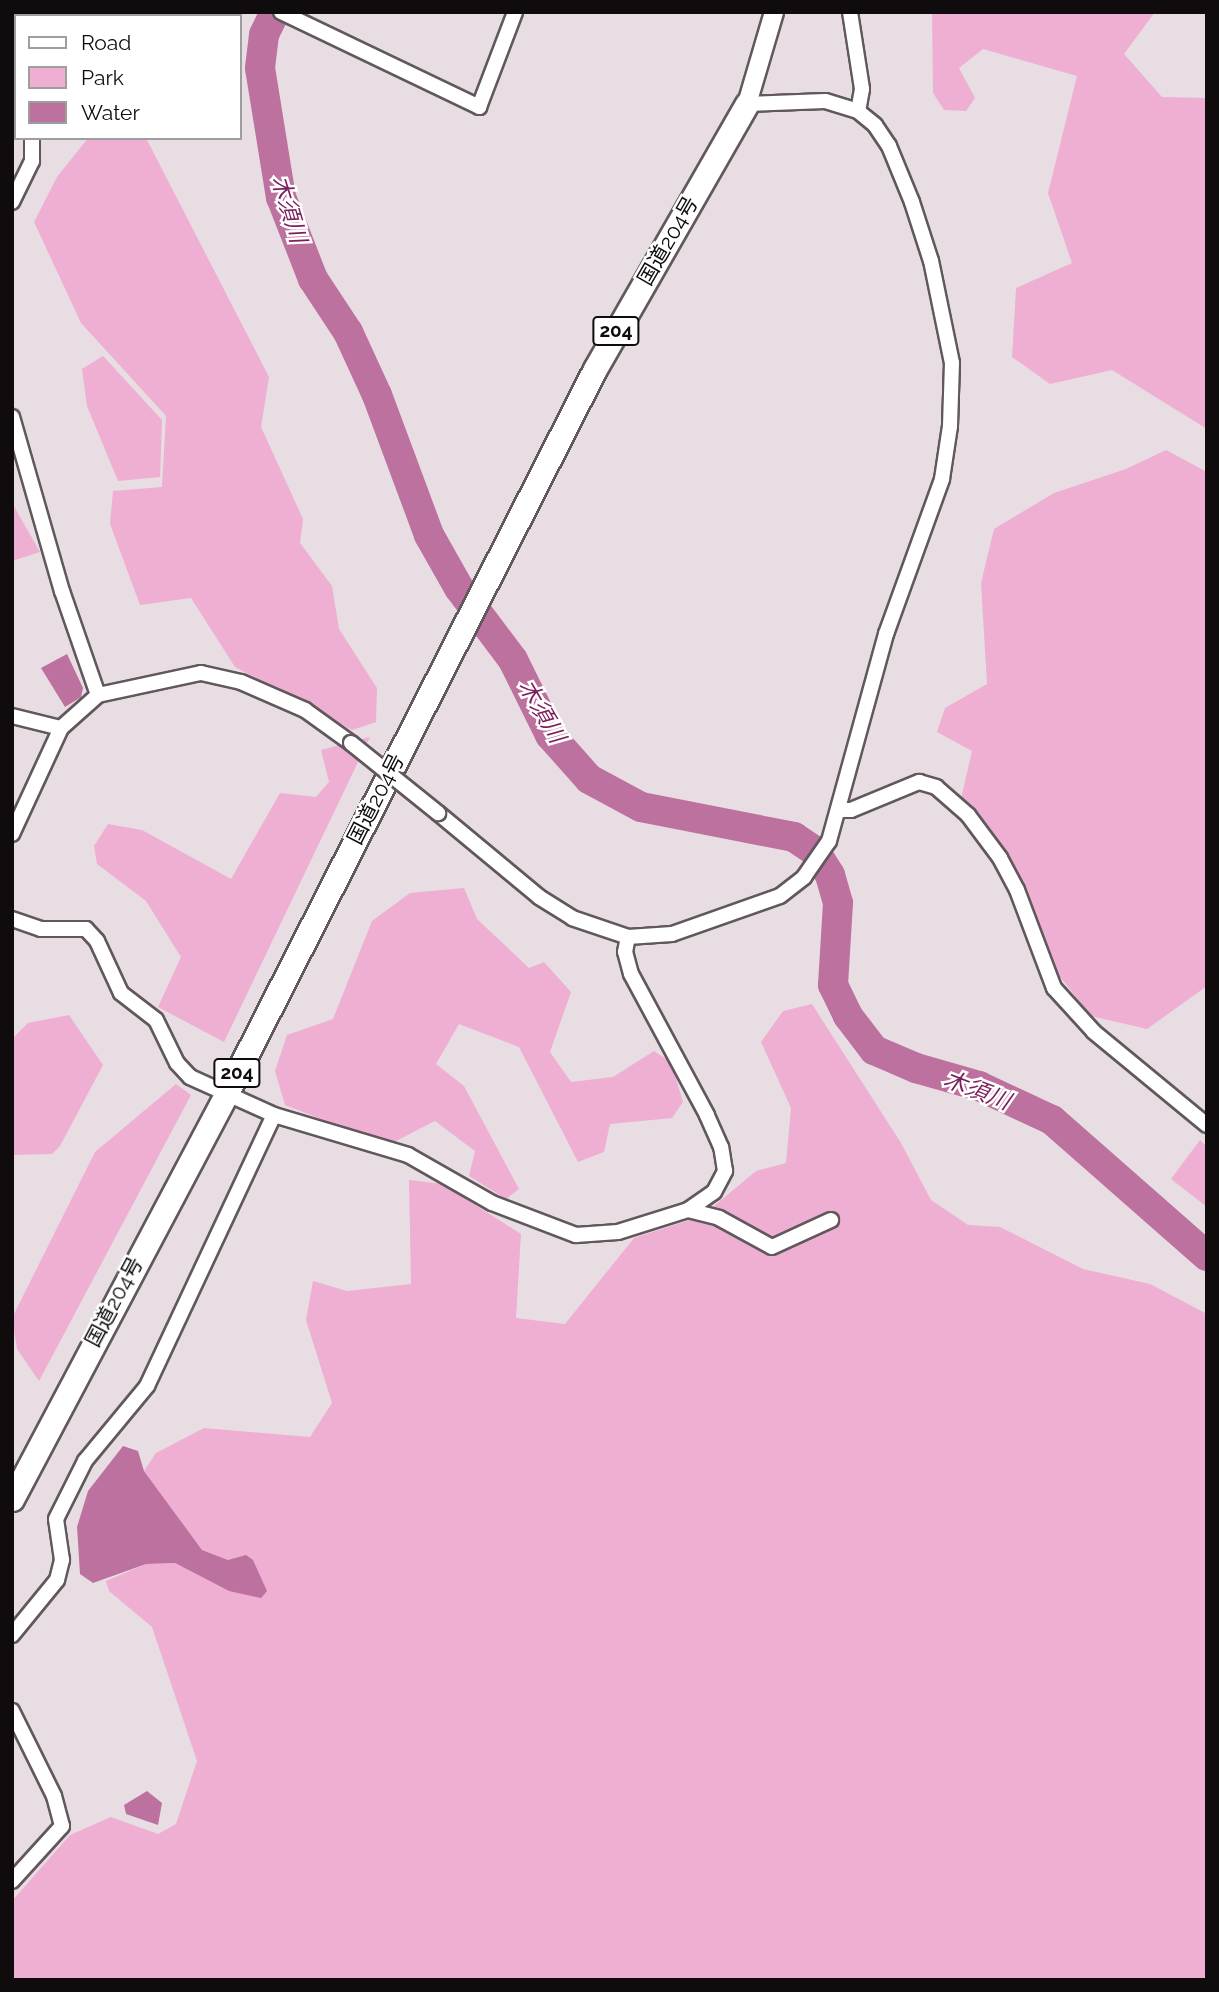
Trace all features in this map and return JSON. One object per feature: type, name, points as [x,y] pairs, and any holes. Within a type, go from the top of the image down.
[{"type":"highway","name":"国道204号","points":[[12,1499],[228,1091],[601,358],[747,104]]},
{"type":"street","points":[[281,12],[479,107],[515,12]]},
{"type":"street","points":[[12,834],[61,728],[98,695],[201,673],[240,682],[304,710],[351,743],[539,897],[572,918],[628,937],[671,933],[734,915],[780,896],[804,877],[829,841],[886,634],[942,479],[950,426],[952,363],[931,261],[889,146],[858,111],[825,100],[747,104],[774,12]]},
{"type":"street","points":[[850,12],[862,89],[858,111]]},
{"type":"street","points":[[12,202],[32,161],[32,140]]},
{"type":"street","points":[[12,418],[62,591],[98,695]]},
{"type":"street","points":[[12,716],[61,728]]},
{"type":"street","points":[[838,810],[851,810],[919,782],[936,787],[968,815],[1000,858],[1017,890],[1054,988],[1094,1032],[1207,1125]]},
{"type":"street","points":[[12,919],[41,929],[86,929],[97,941],[121,993],[156,1020],[177,1063],[190,1077],[228,1091],[274,1115],[408,1155],[492,1203],[576,1235],[618,1232],[688,1210],[714,1192],[724,1171],[721,1147],[671,1042],[631,974],[625,952],[628,937]]},
{"type":"street","points":[[12,1635],[57,1580],[62,1560],[56,1519],[85,1461],[147,1387],[274,1115]]},
{"type":"street","points":[[688,1210],[719,1218],[772,1247],[831,1220]]},
{"type":"street","points":[[12,1711],[54,1796],[62,1826],[12,1881]]},
{"type":"green space","points":[[62,12],[235,12],[148,14],[61,14]]},
{"type":"green space","points":[[932,12],[1155,12],[1124,54],[1162,97],[1207,98],[1207,429],[1112,370],[1050,384],[1012,357],[1016,288],[1072,263],[1048,193],[1077,76],[983,49],[959,68],[975,98],[966,111],[944,110],[933,93]]},
{"type":"green space","points":[[86,140],[147,140],[269,377],[261,427],[303,519],[300,543],[332,586],[339,629],[377,688],[376,722],[352,730],[235,667],[191,598],[140,605],[110,524],[113,491],[162,487],[166,416],[81,323],[34,222],[57,177]]},
{"type":"green space","points":[[103,356],[162,420],[160,477],[118,481],[87,406],[82,369]]},
{"type":"green space","points":[[1166,450],[1207,472],[1207,986],[1147,1029],[1091,1016],[1053,968],[1021,881],[961,799],[972,751],[937,732],[945,708],[987,684],[981,583],[994,529],[1054,493],[1126,469]]},
{"type":"green space","points":[[12,503],[40,552],[12,561]]},
{"type":"green space","points":[[370,737],[224,1042],[158,1007],[181,957],[146,901],[97,864],[94,846],[108,824],[142,830],[231,879],[280,793],[316,797],[329,782],[321,750]]},
{"type":"green space","points":[[464,888],[477,919],[529,968],[544,962],[571,992],[550,1052],[571,1082],[613,1077],[654,1051],[671,1062],[683,1102],[672,1118],[610,1124],[604,1152],[578,1162],[519,1047],[459,1024],[436,1064],[464,1086],[519,1189],[506,1199],[469,1176],[475,1151],[435,1121],[388,1145],[285,1105],[275,1071],[287,1035],[333,1019],[372,921],[410,893]]},
{"type":"green space","points":[[812,1004],[901,1143],[931,1200],[968,1225],[1000,1227],[1083,1269],[1150,1284],[1207,1314],[1207,1980],[12,1980],[12,1901],[70,1835],[111,1817],[158,1834],[176,1824],[197,1761],[152,1627],[109,1591],[106,1581],[146,1564],[175,1563],[229,1591],[228,1560],[202,1550],[144,1471],[156,1453],[204,1428],[310,1437],[332,1403],[306,1320],[313,1281],[347,1291],[411,1284],[409,1180],[442,1184],[521,1234],[516,1318],[565,1324],[634,1238],[702,1216],[756,1171],[786,1163],[791,1108],[761,1042],[783,1011]]},
{"type":"green space","points":[[69,1015],[103,1065],[60,1146],[52,1154],[12,1155],[12,1039],[28,1023]]},
{"type":"green space","points":[[176,1084],[191,1095],[39,1381],[17,1349],[12,1318],[95,1152]]},
{"type":"green space","points":[[1200,1140],[1207,1147],[1207,1207],[1171,1179]]},
{"type":"water","points":[[67,654],[83,688],[81,697],[65,707],[41,668]]},
{"type":"water","points":[[123,1446],[138,1451],[144,1471],[202,1550],[228,1560],[246,1555],[253,1560],[267,1591],[261,1598],[229,1591],[175,1563],[146,1564],[93,1583],[80,1574],[77,1527],[88,1491]]},
{"type":"water","points":[[147,1791],[162,1803],[158,1825],[126,1814],[124,1805]]},
{"type":"waterway","name":"木須川","points":[[275,12],[264,35],[260,68],[281,197],[313,279],[348,332],[377,395],[429,535],[459,588],[513,660],[550,735],[589,779],[641,807],[794,837],[815,851],[830,875],[838,903],[833,985],[848,1016],[874,1050],[916,1068],[979,1086],[1052,1120],[1207,1256]]}]
